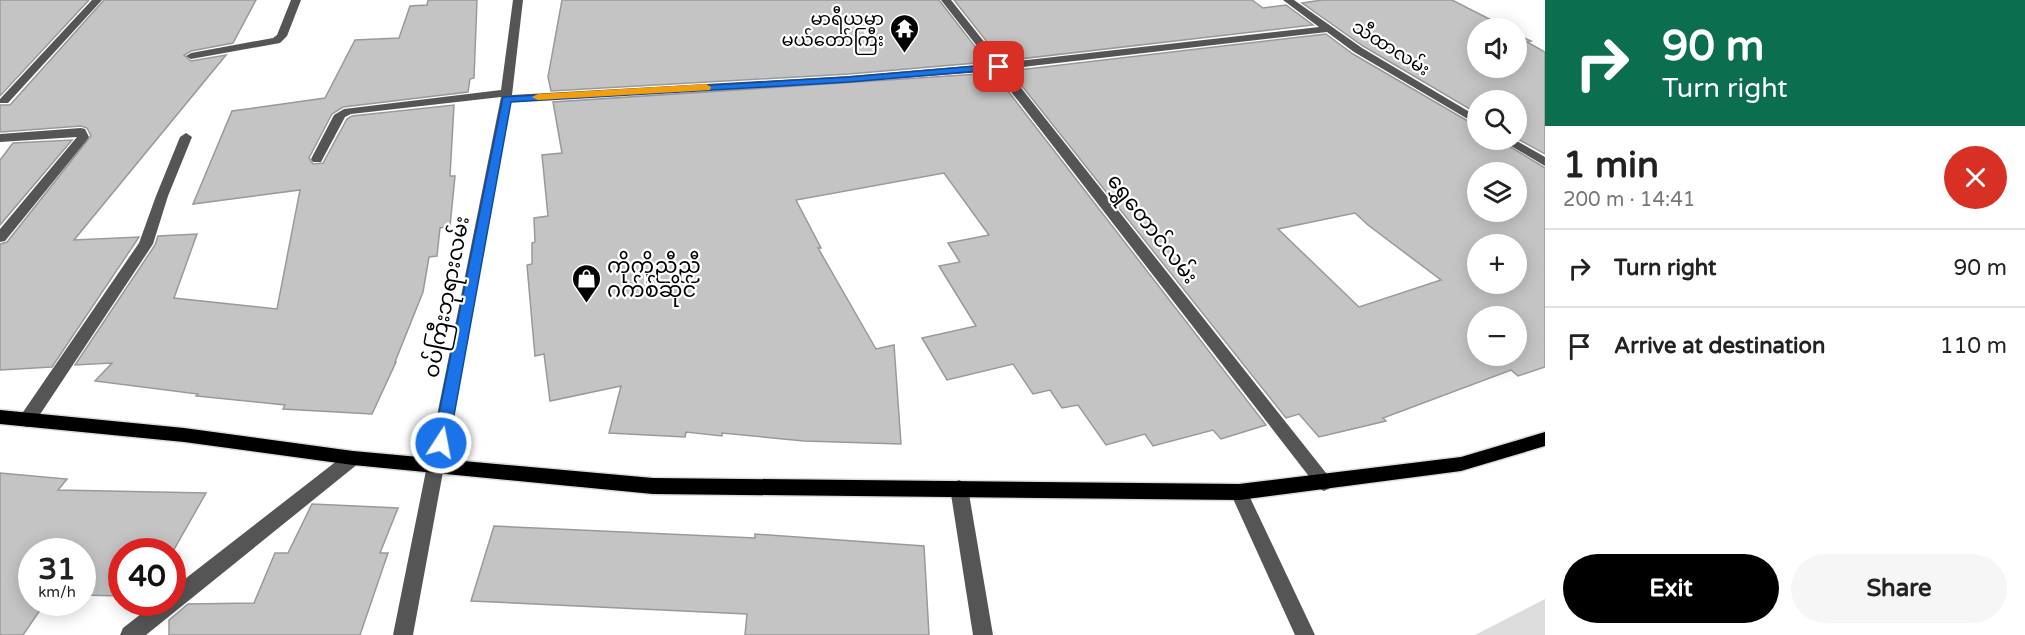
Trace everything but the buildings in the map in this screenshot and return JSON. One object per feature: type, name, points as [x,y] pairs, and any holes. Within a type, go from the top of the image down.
[{"type":"main road","points":[[0,417],[184,435],[352,458],[653,486],[1239,492],[1461,464],[1545,439]]},
{"type":"street","points":[[4,101],[97,0]]},
{"type":"street","points":[[191,56],[276,41],[282,36],[296,0]]},
{"type":"street","name":"ဝပ်ကြီးဘုရားလမ်း","points":[[403,635],[507,96],[518,0]]},
{"type":"street","name":"ရွှေတောင်လမ်း","points":[[946,0],[1324,483]]},
{"type":"street","name":"သီထာလမ်း","points":[[1288,0],[1358,50],[1467,115]]},
{"type":"street","points":[[317,159],[340,115],[348,111],[507,96],[849,80],[999,67],[1328,29]]},
{"type":"street","points":[[0,138],[81,132],[84,137],[0,238]]},
{"type":"street","points":[[27,420],[146,244],[162,196],[186,137]]},
{"type":"street","points":[[1525,150],[1545,162]]},
{"type":"street","points":[[186,591],[352,458]]},
{"type":"street","points":[[959,488],[983,635]]},
{"type":"street","points":[[1239,492],[1305,635]]},
{"type":"street","points":[[130,635],[154,616]]},
{"type":"shaded area","points":[[1545,599],[1545,635],[1475,635]]},
{"type":"slow traffic","points":[[538,97],[706,87]]},
{"type":"place","name":"မာရီယမ္မာ မယ်တော်ကြီး","points":[[905,54]]},
{"type":"place","name":"ကိုကိုညီညီ ဂက်စ်ဆိုင်","points":[[586,304]]},
{"type":"route","points":[[441,443],[506,99],[849,80],[999,67]]}]
